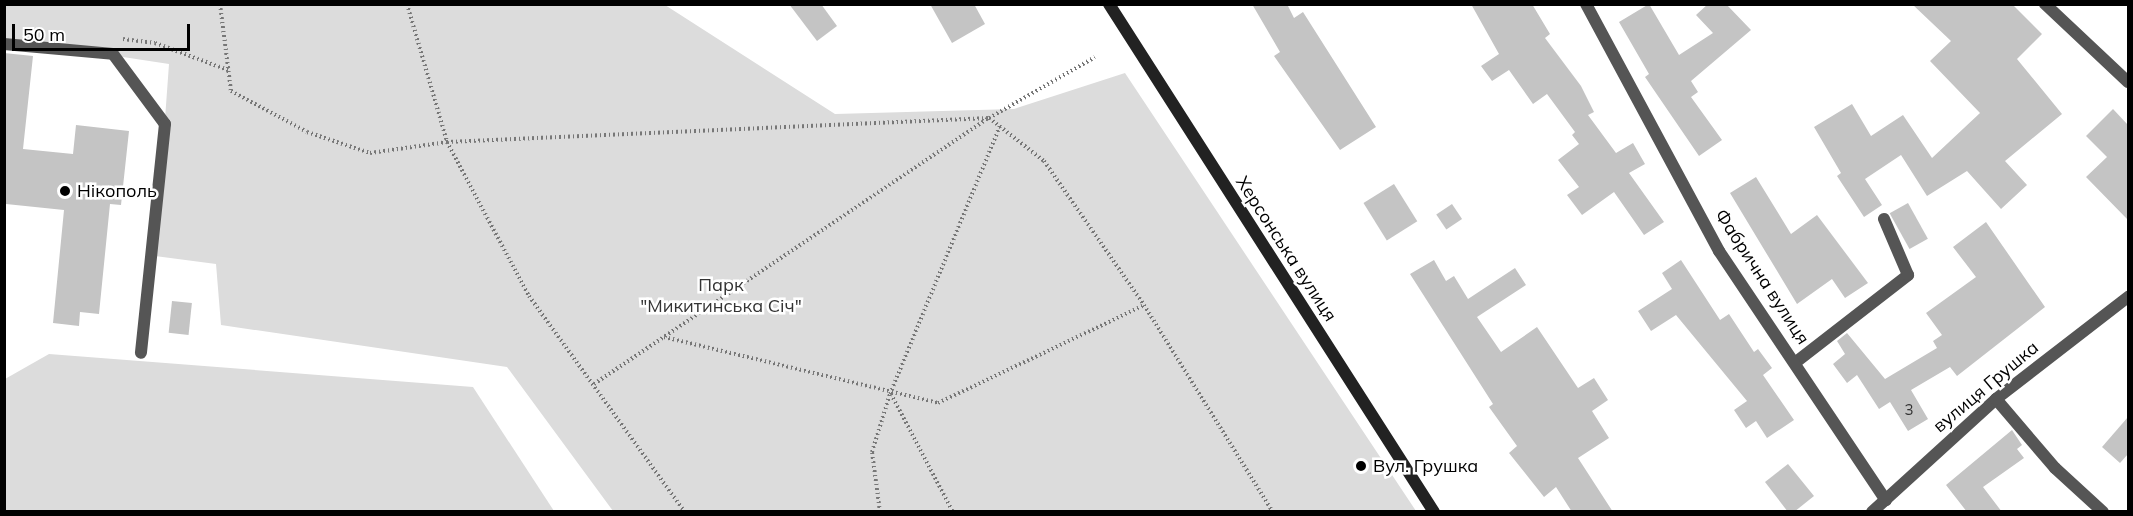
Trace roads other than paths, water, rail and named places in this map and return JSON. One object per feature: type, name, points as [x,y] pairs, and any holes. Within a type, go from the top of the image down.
[{"type":"main road","name":"Херсонська вулиця","points":[[1108,4],[1434,512]]},
{"type":"street","name":"Фабрична вулиця","points":[[1586,4],[1719,251],[1796,362],[1886,500]]},
{"type":"street","points":[[2045,4],[2128,82]]},
{"type":"street","points":[[4,45],[113,54],[165,124],[141,353]]},
{"type":"street","points":[[1796,362],[1908,276],[1884,219]]},
{"type":"street","name":"вулиця Грушка","points":[[1872,512],[1996,399],[2128,297]]},
{"type":"street","points":[[1996,399],[2055,468],[2103,512]]},
{"type":"place","name":"Нікополь","points":[[65,191]]},
{"type":"place","name":"Вул. Грушка","points":[[1361,466]]},
{"type":"park label","name":"Парк \"Микитинська Січ\"","points":[[721,296]]}]
